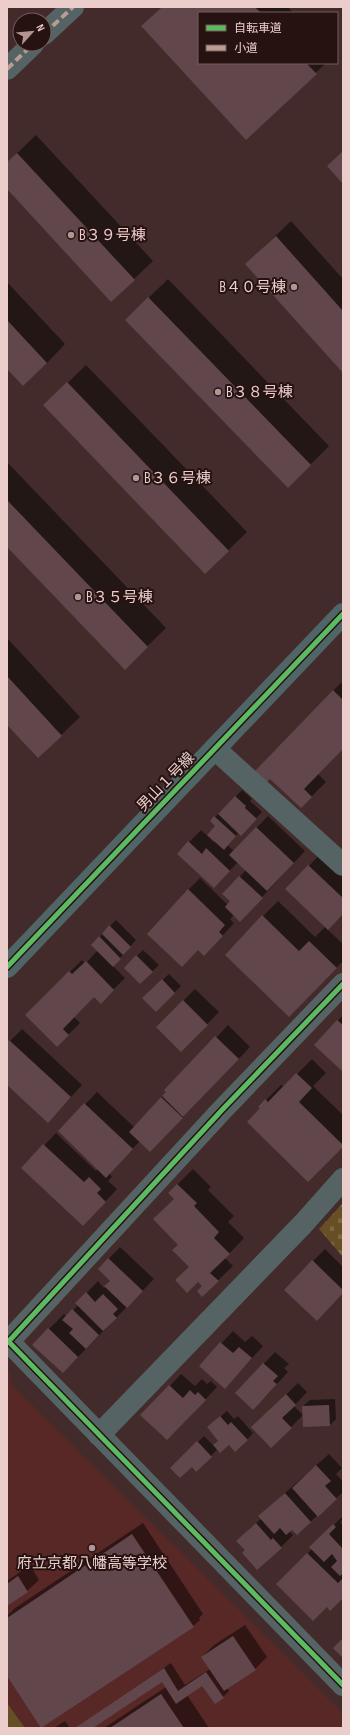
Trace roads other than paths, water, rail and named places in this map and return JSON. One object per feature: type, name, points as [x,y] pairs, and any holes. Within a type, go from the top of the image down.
[{"type":"street","points":[[52,27],[73,7]]},
{"type":"street","points":[[7,69],[25,52]]},
{"type":"street","name":"男山１号線","points":[[7,967],[343,614]]},
{"type":"street","points":[[215,749],[343,865]]},
{"type":"street","points":[[343,984],[222,1110],[8,1340],[343,1685]]},
{"type":"street","points":[[99,1435],[303,1224],[343,1179]]},
{"type":"place","name":"B３９号棟","points":[[71,235]]},
{"type":"place","name":"B４０号棟","points":[[294,287]]},
{"type":"place","name":"B３８号棟","points":[[218,392]]},
{"type":"place","name":"B３６号棟","points":[[136,478]]},
{"type":"place","name":"B３５号棟","points":[[78,597]]},
{"type":"place","name":"府立京都八幡高等学校","points":[[92,1548]]}]
